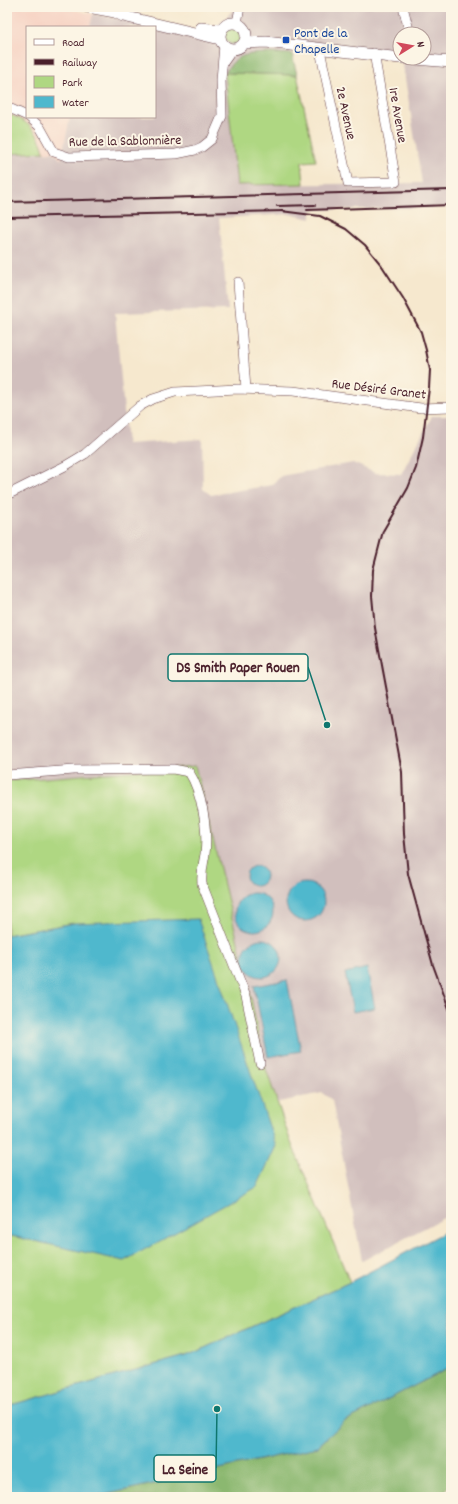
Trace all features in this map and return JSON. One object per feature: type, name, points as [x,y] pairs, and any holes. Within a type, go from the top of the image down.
[{"type":"main road","points":[[88,7],[115,9],[209,30],[224,41],[245,38],[320,50],[374,53],[392,56]]},
{"type":"main road","points":[[224,41],[226,24],[236,23],[244,28],[245,38]]},
{"type":"main road","points":[[432,60],[451,62]]},
{"type":"street","points":[[236,23],[240,7]]},
{"type":"street","points":[[403,7],[408,26]]},
{"type":"street","name":"Rue de la Sablonnière","points":[[30,118],[40,127],[54,152],[69,157],[176,154],[190,152],[202,147],[212,139],[222,116],[221,80],[224,41]]},
{"type":"street","name":"2e Avenue","points":[[320,50],[348,183],[396,182]]},
{"type":"street","name":"1re Avenue","points":[[374,53],[396,182]]},
{"type":"street","name":"Rue de la Sablonnière","points":[[7,108],[26,115]]},
{"type":"street","points":[[238,282],[246,389]]},
{"type":"street","name":"Rue Désiré Granet","points":[[7,495],[65,466],[85,454],[127,415],[152,399],[184,390],[246,389],[304,392],[421,408],[451,407]]},
{"type":"street","points":[[7,774],[74,770],[173,769],[189,772],[195,781],[203,814],[206,838],[205,855],[201,870],[202,884],[246,996],[260,1063]]},
{"type":"shaded area","points":[[7,7],[60,7],[93,14],[90,26],[26,26],[26,118],[70,118],[61,161],[54,152],[44,152],[43,148],[18,117],[7,114]]},
{"type":"shaded area","points":[[236,7],[451,7],[451,207],[311,210],[311,219],[289,214],[219,218],[228,310],[115,313],[127,444],[202,439],[203,489],[211,495],[272,485],[281,476],[353,463],[375,473],[401,474],[432,416],[451,416],[451,1214],[362,1261],[332,1100],[322,1093],[275,1103],[205,871],[195,766],[7,781],[7,154],[54,152],[61,160],[70,118],[156,118],[156,26],[90,26],[93,14],[209,35]],"holes":[[[392,26],[432,26],[432,66],[403,66],[422,183],[237,185],[265,53],[292,54],[291,50],[392,59]]]},
{"type":"green space","points":[[233,28],[239,30],[241,36],[239,42],[233,44],[227,42],[225,36],[227,30]]},
{"type":"green space","points":[[265,53],[292,54],[297,75],[225,73],[237,59],[246,55]]},
{"type":"green space","points":[[225,73],[297,75],[316,161],[302,162],[304,184],[237,185]]},
{"type":"green space","points":[[7,114],[27,123],[32,128],[39,138],[44,152],[7,154]]},
{"type":"green space","points":[[195,766],[249,987],[264,1063],[290,1140],[350,1282],[189,1355],[7,1406],[7,1235],[124,1260],[74,923],[7,935],[7,781]]},
{"type":"green space","points":[[451,1367],[451,1483],[441,1497],[95,1497],[317,1447],[345,1421]]},
{"type":"water","points":[[256,866],[263,869],[266,876],[263,883],[256,886],[249,883],[246,876],[249,869]]},
{"type":"water","points":[[301,883],[309,883],[319,888],[323,895],[323,909],[319,916],[309,921],[301,921],[291,916],[289,913],[286,906],[286,898],[291,888],[294,886]]},
{"type":"water","points":[[250,893],[258,893],[268,898],[272,905],[272,919],[268,926],[258,931],[250,931],[240,926],[238,923],[235,916],[235,908],[240,898],[243,896]]},
{"type":"water","points":[[198,919],[276,1146],[257,1187],[124,1261],[7,1235],[7,935],[74,923]]},
{"type":"water","points":[[262,939],[272,942],[278,948],[281,958],[278,968],[272,974],[262,977],[252,974],[246,968],[243,958],[246,948],[252,942]]},
{"type":"water","points":[[367,968],[375,1008],[353,1012],[345,973]]},
{"type":"water","points":[[287,980],[301,1051],[268,1057],[254,986]]},
{"type":"water","points":[[451,1229],[451,1367],[345,1421],[317,1447],[95,1497],[7,1497],[7,1406],[189,1355],[350,1282]]},
{"type":"railway","points":[[7,202],[451,190]]},
{"type":"railway","points":[[277,206],[315,205]]},
{"type":"railway","points":[[307,210],[451,205]]},
{"type":"railway","points":[[281,211],[320,216],[346,229],[365,245],[382,266],[403,298],[421,332],[426,350],[430,370],[423,437],[416,468],[408,488],[383,531],[373,570],[372,596],[375,628],[402,772],[404,834],[408,874],[433,965],[451,1014]]},
{"type":"railway","points":[[7,217],[285,211]]},
{"type":"place","name":"Pont de la Chapelle","points":[[286,40]]},
{"type":"place","name":"DS Smith Paper Rouen","points":[[327,725]]},
{"type":"place","name":"La Seine","points":[[217,1409]]}]
